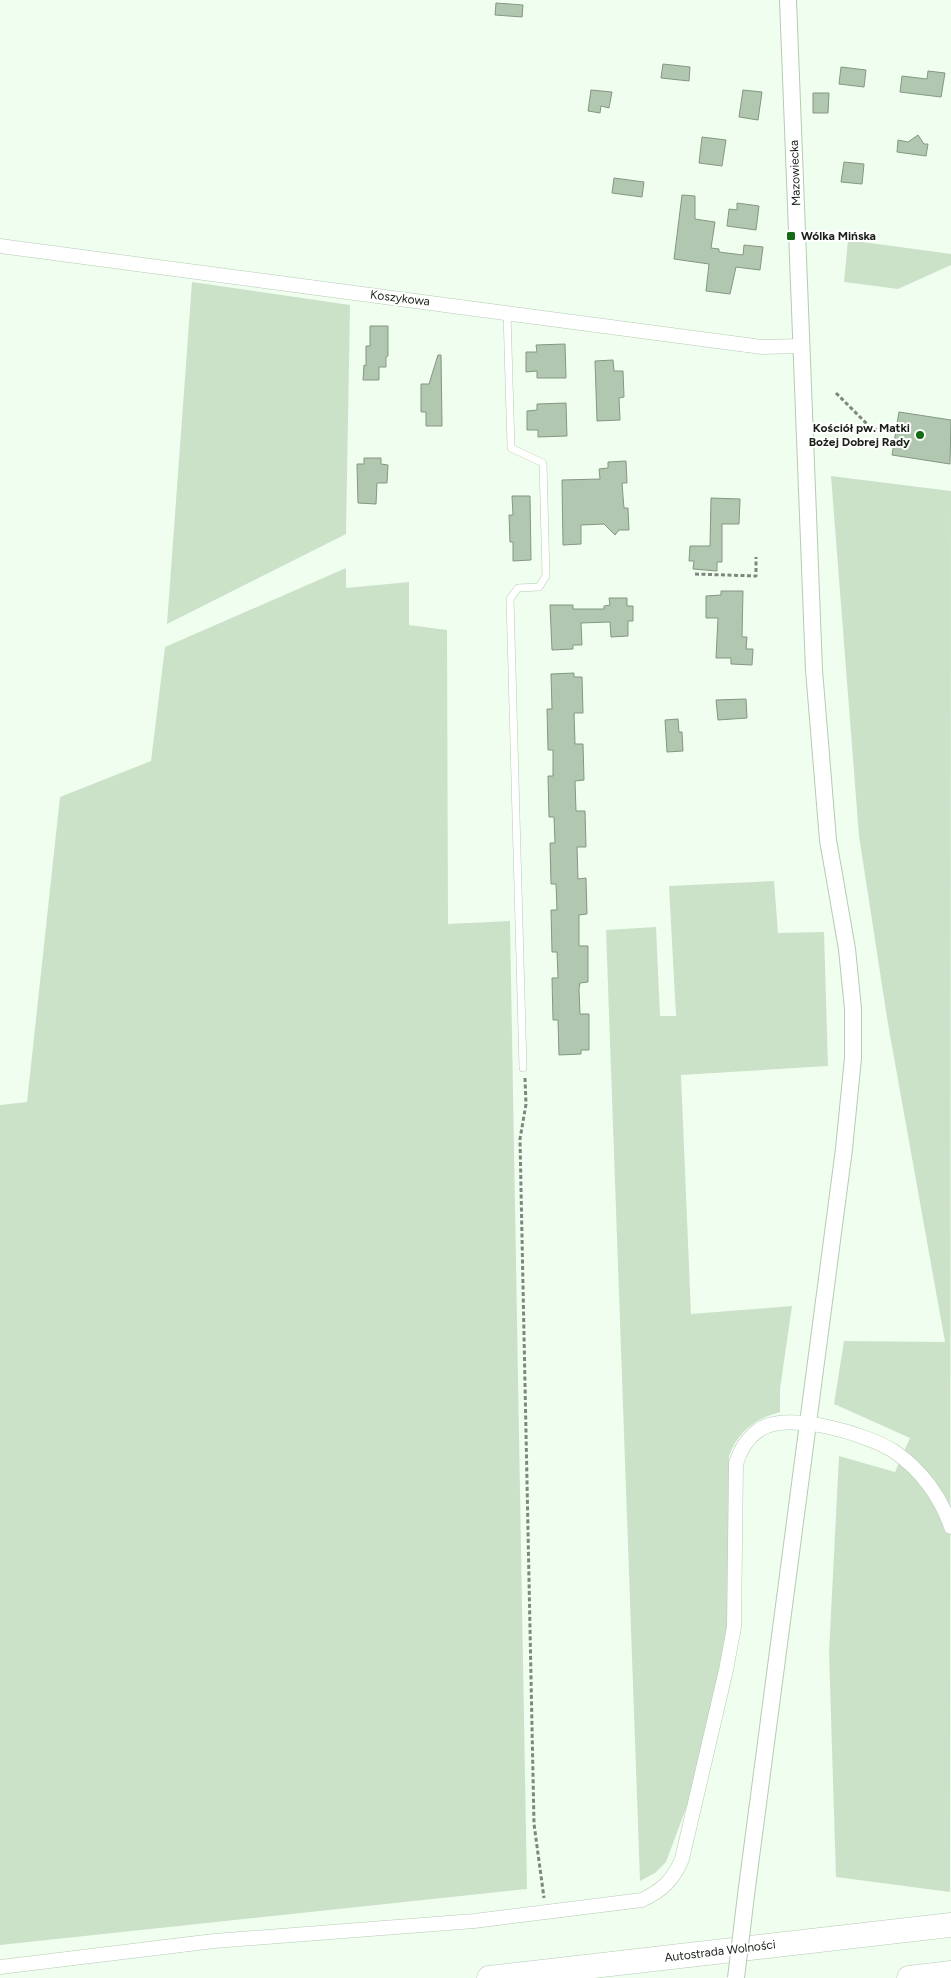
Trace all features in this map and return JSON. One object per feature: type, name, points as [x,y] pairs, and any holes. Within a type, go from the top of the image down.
[{"type":"highway","name":"Autostrada Wolności","points":[[489,1978],[951,1925]]},
{"type":"highway","points":[[909,1978],[951,1973]]},
{"type":"street","name":"Mazowiecka","points":[[736,1978],[845,1139],[854,1029],[847,949],[828,840],[819,757],[800,346],[788,0]]},
{"type":"street","name":"Koszykowa","points":[[0,246],[762,347],[800,346]]},
{"type":"street","points":[[0,1967],[214,1941],[546,1913],[642,1900],[659,1892],[668,1884],[676,1872],[687,1840],[726,1670],[734,1627],[736,1464],[744,1444],[760,1429],[784,1423],[808,1425],[855,1434],[894,1451],[922,1475],[944,1508],[951,1527]]},
{"type":"lane","points":[[508,312],[511,448],[543,463],[546,576],[539,587],[518,588],[510,598],[522,1068]]},
{"type":"path","points":[[836,394],[872,429],[890,432]]},
{"type":"path","points":[[695,574],[756,576],[756,557]]},
{"type":"path","points":[[522,1068],[526,1084],[526,1104],[520,1139],[534,1824],[546,1913]]},
{"type":"green space","points":[[848,240],[951,254],[951,265],[898,289],[844,282]]},
{"type":"green space","points":[[192,282],[350,305],[346,534],[167,624]]},
{"type":"green space","points":[[831,476],[951,491],[950,1892],[836,1877],[829,1652],[839,1456],[895,1472],[910,1438],[834,1404],[844,1341],[945,1342],[888,1024],[859,836]]},
{"type":"green space","points":[[346,568],[346,588],[409,582],[409,625],[447,630],[448,924],[510,921],[527,1889],[0,1945],[0,1105],[27,1102],[60,797],[151,761],[165,647]]},
{"type":"green space","points":[[774,881],[778,933],[824,932],[828,1066],[681,1075],[691,1314],[792,1306],[780,1389],[780,1412],[763,1418],[748,1427],[737,1440],[729,1456],[730,1571],[728,1632],[697,1779],[666,1862],[655,1873],[640,1881],[606,930],[656,927],[660,1016],[676,1016],[669,886]]},
{"type":"building","points":[[496,3],[523,5],[522,17],[495,15]]},
{"type":"building","points":[[663,64],[690,67],[689,81],[661,78]]},
{"type":"building","points":[[841,67],[866,70],[864,87],[839,84]]},
{"type":"building","points":[[928,71],[945,73],[941,97],[900,92],[902,76],[927,79]]},
{"type":"building","points":[[591,90],[612,92],[609,108],[601,106],[600,113],[588,111]]},
{"type":"building","points":[[743,90],[762,92],[758,120],[739,117]]},
{"type":"building","points":[[813,93],[829,93],[828,113],[813,113]]},
{"type":"building","points":[[918,135],[924,144],[928,144],[926,156],[897,152],[898,140],[908,142]]},
{"type":"building","points":[[702,137],[726,140],[722,166],[699,163]]},
{"type":"building","points":[[844,162],[864,164],[862,184],[841,182]]},
{"type":"building","points":[[614,178],[644,182],[642,197],[612,193]]},
{"type":"building","points":[[682,195],[695,196],[695,219],[715,222],[711,248],[719,249],[719,252],[743,255],[744,245],[763,247],[760,270],[736,267],[730,294],[706,291],[709,264],[674,259]]},
{"type":"building","points":[[737,203],[759,206],[756,230],[727,226],[729,209],[737,210]]},
{"type":"building","points":[[370,326],[388,326],[388,356],[386,357],[386,367],[379,367],[379,380],[363,380],[364,365],[366,366],[366,346],[370,346]]},
{"type":"building","points":[[565,344],[566,378],[537,378],[537,371],[526,372],[526,352],[537,352],[536,345]]},
{"type":"building","points":[[438,355],[441,355],[442,426],[426,426],[426,412],[421,412],[421,384],[429,384]]},
{"type":"building","points":[[613,360],[614,371],[623,371],[624,397],[619,398],[620,420],[597,421],[595,361]]},
{"type":"building","points":[[566,403],[567,436],[538,437],[538,430],[527,430],[527,411],[537,410],[537,404]]},
{"type":"building","name":"Kościół pw. Matki Bożej Dobrej Rady","points":[[899,412],[951,420],[950,464],[892,455]]},
{"type":"building","points":[[364,458],[381,458],[381,464],[388,465],[387,483],[377,483],[376,504],[358,503],[357,464],[364,464]]},
{"type":"building","points":[[626,461],[627,483],[622,483],[624,508],[628,508],[629,530],[619,530],[615,535],[604,524],[581,525],[581,544],[563,545],[562,480],[600,479],[599,469],[608,468],[608,462]]},
{"type":"building","points":[[512,496],[530,496],[531,560],[513,561],[513,542],[510,542],[509,515],[513,515]]},
{"type":"building","points":[[711,498],[740,499],[739,524],[722,524],[722,562],[717,562],[717,571],[693,569],[694,561],[689,561],[690,546],[710,546]]},
{"type":"building","points":[[721,591],[743,591],[742,637],[747,637],[746,649],[753,649],[752,665],[731,664],[731,658],[716,658],[718,618],[706,618],[706,596],[721,595]]},
{"type":"building","points":[[609,598],[627,598],[627,606],[633,606],[633,621],[628,621],[628,636],[611,637],[610,622],[581,623],[582,645],[573,645],[573,649],[552,650],[550,605],[573,605],[573,609],[604,609],[604,606],[610,605]]},
{"type":"building","points":[[574,673],[574,677],[582,677],[583,713],[574,713],[575,744],[583,744],[584,780],[575,781],[576,811],[585,811],[586,847],[577,847],[578,879],[586,878],[587,914],[579,915],[579,946],[588,946],[588,982],[580,983],[579,989],[580,1014],[589,1014],[589,1050],[581,1050],[581,1054],[559,1055],[558,1020],[553,1020],[552,978],[558,978],[557,952],[552,952],[551,910],[557,910],[556,884],[551,884],[550,843],[555,843],[554,817],[549,817],[548,776],[553,776],[553,750],[548,750],[547,709],[552,709],[551,674]]},
{"type":"building","points":[[746,699],[747,718],[718,720],[716,700]]},
{"type":"building","points":[[678,719],[679,732],[682,732],[683,751],[667,752],[665,720]]},
{"type":"place","name":"Wólka Mińska","points":[[791,236]]},
{"type":"place","name":"Kościół pw. Matki Bożej Dobrej Rady","points":[[920,435]]}]
